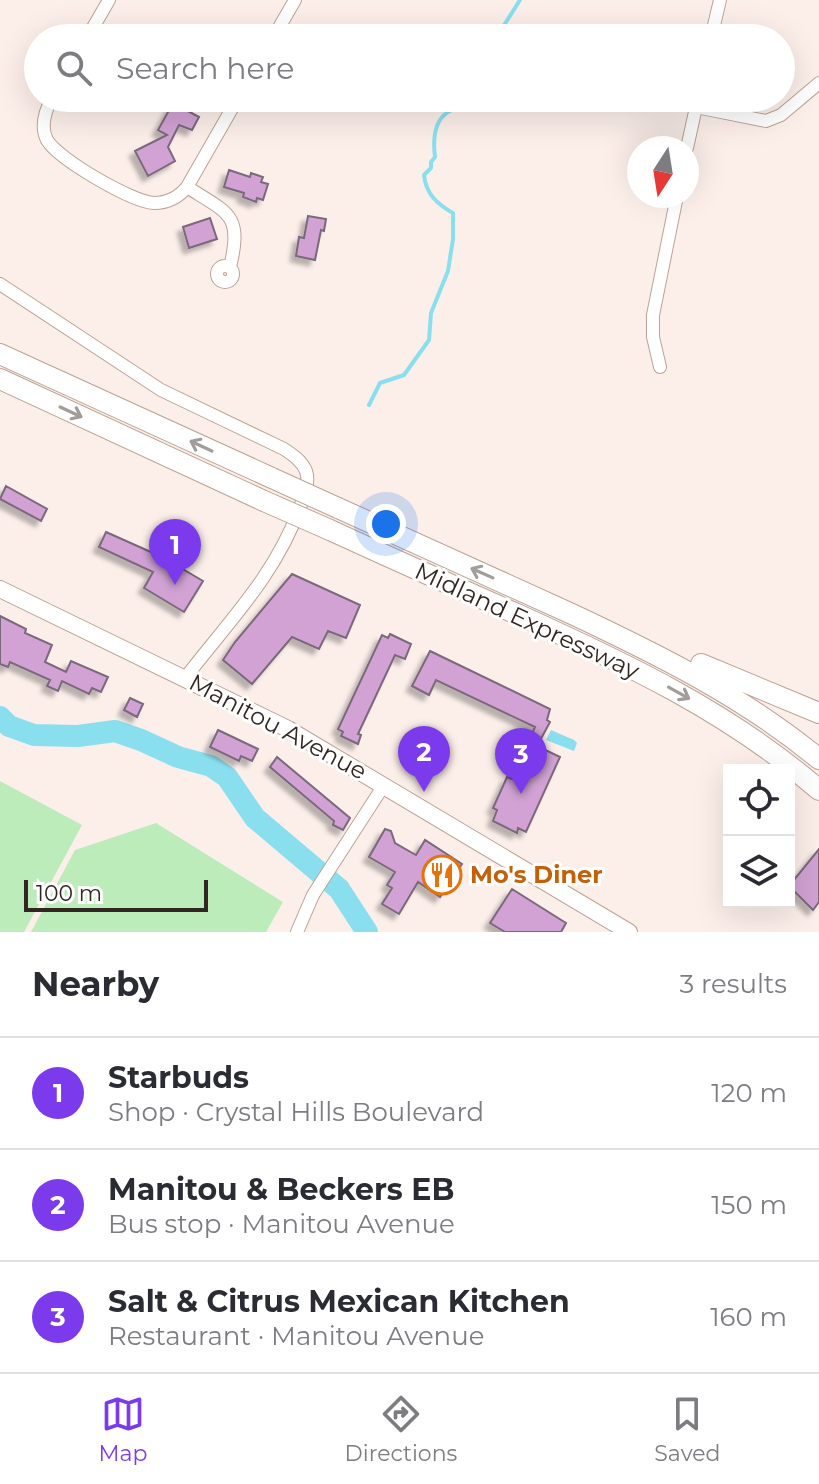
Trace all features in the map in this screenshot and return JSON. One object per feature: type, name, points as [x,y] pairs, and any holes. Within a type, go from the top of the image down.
[{"type":"highway","name":"Midland Expressway","points":[[0,354],[627,639],[726,692],[819,759]]},
{"type":"highway","name":"Midland Expressway","points":[[0,379],[597,650],[741,730],[819,790]]},
{"type":"highway","points":[[523,591],[819,713]]},
{"type":"main road","name":"Manitou Avenue","points":[[0,589],[288,729],[629,932]]},
{"type":"street","points":[[95,24],[109,0]]},
{"type":"street","points":[[281,24],[295,0]]},
{"type":"street","points":[[714,24],[720,0]]},
{"type":"street","points":[[795,103],[819,83]]},
{"type":"street","points":[[47,112],[44,130],[48,142],[61,155],[142,201],[165,202],[177,197],[187,187],[230,112]]},
{"type":"street","points":[[690,136],[695,112]]},
{"type":"street","points":[[733,112],[766,121],[785,112]]},
{"type":"street","points":[[187,187],[224,211],[233,222],[236,237],[230,267]]},
{"type":"street","points":[[660,367],[653,337],[653,315],[675,208]]},
{"type":"street","points":[[0,284],[161,390],[284,449],[301,462],[306,471],[307,481],[301,503],[276,559],[254,595],[186,677]]},
{"type":"street","points":[[297,932],[313,895],[384,785]]},
{"type":"green space","points":[[0,781],[82,825],[24,932],[0,932]]},
{"type":"green space","points":[[156,823],[283,902],[266,932],[31,932],[75,850]]},
{"type":"water","points":[[551,730],[574,740],[577,743],[574,751],[546,740]]},
{"type":"building","points":[[168,112],[190,112],[199,117],[192,130],[179,125],[168,147],[175,161],[148,176],[135,151],[167,135],[158,130]]},
{"type":"building","points":[[229,170],[250,177],[251,173],[263,177],[261,182],[268,184],[263,200],[257,198],[256,202],[243,197],[244,193],[224,187]]},
{"type":"building","points":[[308,216],[326,219],[315,260],[296,256],[299,237],[304,238]]},
{"type":"building","points":[[210,218],[217,239],[189,248],[183,227]]},
{"type":"building","points":[[6,486],[47,509],[41,521],[0,499]]},
{"type":"building","points":[[106,532],[162,557],[203,581],[184,612],[144,588],[153,572],[99,547]]},
{"type":"building","points":[[292,574],[360,605],[346,638],[328,631],[319,649],[292,637],[252,684],[223,660]]},
{"type":"building","points":[[0,616],[26,629],[25,633],[52,645],[45,662],[66,672],[71,661],[108,677],[101,692],[92,688],[89,694],[62,681],[58,691],[47,686],[50,680],[10,662],[8,667],[0,664]]},
{"type":"building","points":[[390,634],[411,644],[405,659],[395,655],[358,734],[361,735],[358,744],[341,736],[343,732],[338,729],[382,635],[388,638]]},
{"type":"building","points":[[430,651],[550,709],[547,720],[550,722],[537,746],[560,757],[526,832],[518,828],[517,833],[493,821],[497,810],[493,808],[507,777],[512,779],[535,727],[436,680],[429,695],[412,686]]},
{"type":"building","points":[[130,698],[143,704],[137,717],[124,710]]},
{"type":"building","points":[[218,730],[258,749],[252,761],[241,756],[239,761],[210,747]]},
{"type":"building","points":[[277,757],[350,818],[343,830],[333,825],[334,821],[270,767]]},
{"type":"building","points":[[385,829],[391,831],[395,843],[416,855],[425,840],[462,864],[440,897],[418,882],[399,914],[382,904],[392,888],[387,885],[395,872],[369,857]]},
{"type":"building","points":[[819,849],[819,902],[813,910],[795,892],[795,879]]},
{"type":"building","points":[[512,889],[566,923],[561,932],[505,932],[490,923]]},
{"type":"waterway","points":[[505,24],[520,0]]},
{"type":"waterway","points":[[369,405],[380,383],[404,375],[429,340],[431,313],[448,271],[453,213],[433,198],[424,175],[435,157],[434,137],[438,124],[449,112]]},
{"type":"waterway","points":[[0,717],[9,726],[34,735],[78,736],[115,731],[178,757],[211,766],[227,777],[255,818],[339,889],[367,932]]},
{"type":"place","name":"Starbuds","points":[[175,585]]},
{"type":"place","name":"Manitou & Beckers EB","points":[[424,792]]},
{"type":"place","name":"Salt & Citrus Mexican Kitchen","points":[[521,794]]},
{"type":"place","name":"Mo's Diner","points":[[442,875]]}]
